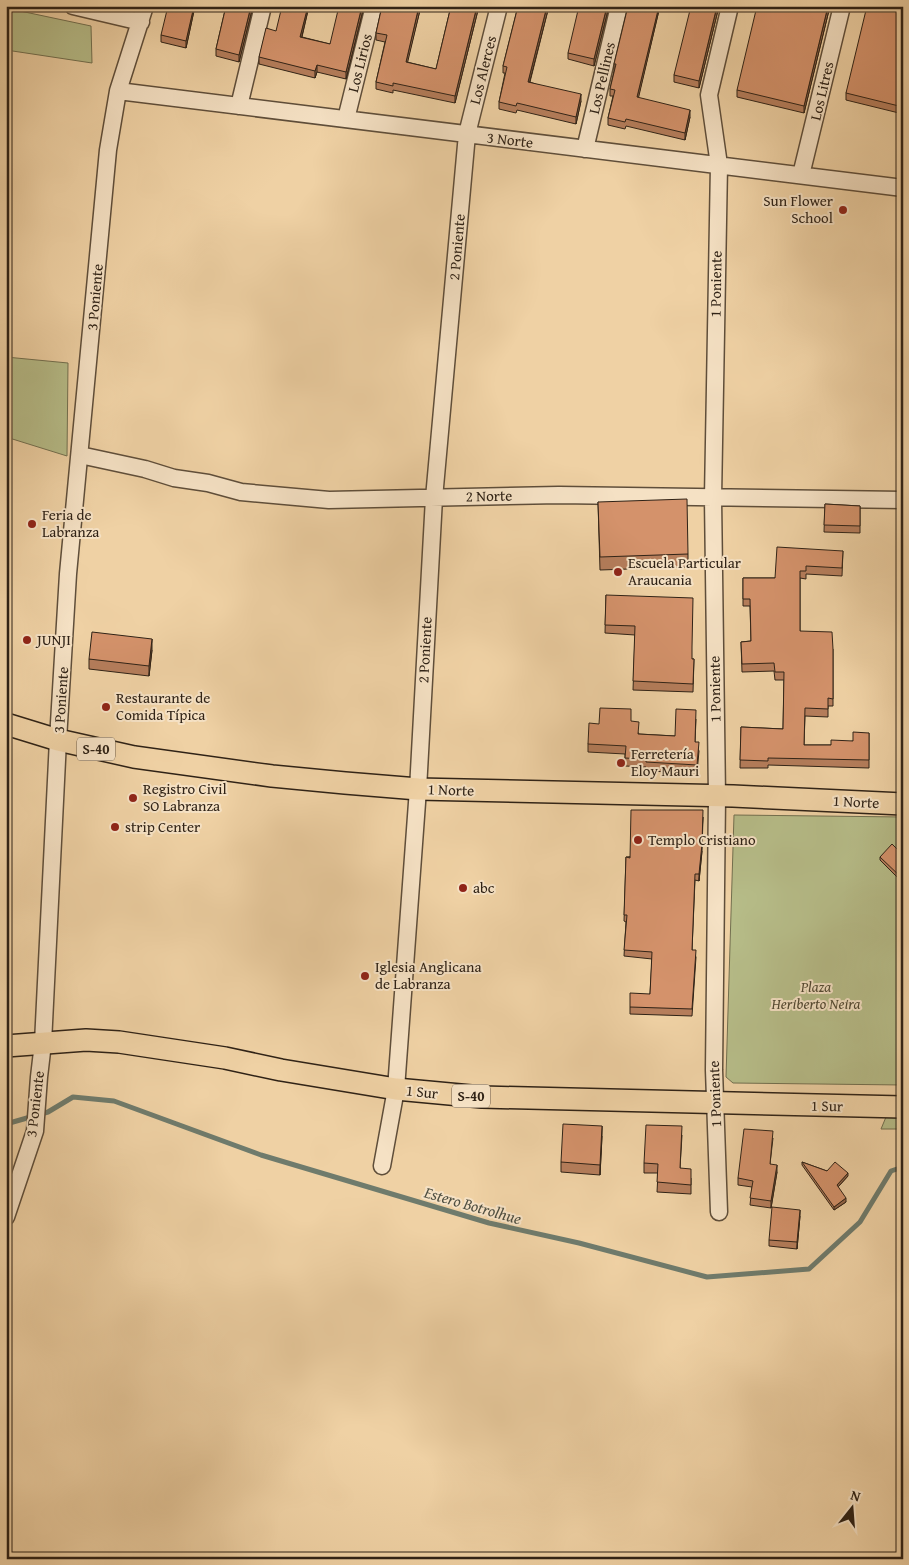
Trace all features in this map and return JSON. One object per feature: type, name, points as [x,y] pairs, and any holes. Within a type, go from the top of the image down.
[{"type":"main road","name":"1 Norte","points":[[6,724],[58,740],[134,757],[300,779],[418,789],[903,804]]},
{"type":"main road","name":"1 Sur","points":[[6,1046],[86,1040],[119,1042],[225,1058],[281,1070],[396,1089],[482,1097],[903,1108]]},
{"type":"street","points":[[73,6],[143,14]]},
{"type":"street","points":[[239,106],[263,6]]},
{"type":"street","name":"Los Lirios","points":[[346,119],[374,6]]},
{"type":"street","name":"Los Alerces","points":[[468,134],[499,6]]},
{"type":"street","name":"Los Pellines","points":[[585,149],[619,6]]},
{"type":"street","name":"1 Poniente","points":[[719,1212],[714,1070],[717,797],[713,498],[718,165],[709,95],[730,6]]},
{"type":"street","name":"Los Litres","points":[[802,176],[842,6]]},
{"type":"street","name":"3 Poniente","points":[[6,1217],[35,1131],[43,1044],[68,574],[108,150],[118,91],[143,14]]},
{"type":"street","name":"3 Norte","points":[[118,91],[903,188]]},
{"type":"street","name":"2 Poniente","points":[[382,1166],[396,1089],[418,789],[434,498],[468,134]]},
{"type":"street","name":"2 Norte","points":[[80,455],[241,492],[329,500],[569,495],[903,500]]},
{"type":"green space","points":[[6,8],[91,26],[92,63],[6,50]]},
{"type":"green space","points":[[6,357],[68,363],[67,456],[6,437]]},
{"type":"green space","name":"Plaza Heriberto Neira","points":[[734,815],[903,817],[903,1085],[733,1083],[726,1077]]},
{"type":"green space","points":[[886,1117],[903,1117],[903,1129],[881,1129]]},
{"type":"building","points":[[168,6],[194,6],[186,41],[161,35]]},
{"type":"building","points":[[226,6],[251,6],[239,55],[216,49]]},
{"type":"building","points":[[282,6],[308,6],[300,37],[330,44],[339,6],[362,6],[346,72],[317,65],[315,71],[259,57],[266,28],[276,31]]},
{"type":"building","points":[[382,6],[419,6],[406,62],[436,69],[451,6],[477,6],[455,96],[393,83],[393,86],[376,82],[387,35],[376,33]]},
{"type":"building","points":[[518,6],[547,6],[528,82],[581,94],[576,117],[517,103],[516,106],[499,102],[507,67],[503,66]]},
{"type":"building","points":[[579,6],[607,6],[594,59],[568,53]]},
{"type":"building","points":[[628,6],[659,6],[637,97],[690,110],[685,133],[626,119],[625,122],[608,118],[615,90],[610,89],[616,64],[614,64]]},
{"type":"building","points":[[691,6],[717,6],[699,81],[674,75]]},
{"type":"building","points":[[757,6],[828,6],[804,106],[737,90]]},
{"type":"building","points":[[867,6],[903,6],[903,107],[846,93]]},
{"type":"building","points":[[687,499],[688,554],[600,557],[598,502]]},
{"type":"building","points":[[825,504],[860,506],[860,526],[824,525]]},
{"type":"building","points":[[777,547],[843,551],[842,568],[806,566],[806,571],[800,571],[800,631],[832,632],[833,649],[833,699],[828,698],[828,709],[805,708],[804,745],[831,745],[831,740],[853,741],[853,732],[869,733],[869,760],[768,758],[768,761],[740,760],[741,727],[783,729],[784,672],[775,672],[774,663],[742,664],[741,642],[751,641],[750,599],[743,599],[743,578],[775,578]]},
{"type":"building","points":[[606,595],[693,598],[693,684],[633,681],[635,626],[605,625]]},
{"type":"building","points":[[92,632],[152,639],[149,666],[89,659]]},
{"type":"building","points":[[600,708],[631,709],[631,721],[639,722],[638,734],[675,736],[676,709],[696,710],[695,742],[699,742],[697,765],[646,762],[646,759],[625,758],[626,746],[588,744],[589,723],[599,724]]},
{"type":"building","points":[[631,810],[703,810],[699,874],[695,874],[692,950],[696,950],[692,1009],[630,1007],[630,993],[650,994],[652,952],[624,950],[627,915],[624,915],[626,857],[630,858]]},
{"type":"building","points":[[892,844],[903,855],[903,879],[880,857]]},
{"type":"building","points":[[563,1124],[602,1126],[600,1165],[561,1162]]},
{"type":"building","points":[[646,1125],[682,1126],[680,1168],[691,1169],[691,1185],[657,1182],[658,1164],[644,1163]]},
{"type":"building","points":[[744,1129],[773,1131],[770,1164],[777,1165],[771,1201],[750,1198],[753,1181],[738,1178]]},
{"type":"building","points":[[802,1162],[827,1171],[835,1162],[848,1173],[837,1185],[846,1198],[834,1207]]},
{"type":"building","points":[[772,1207],[800,1210],[797,1242],[769,1240]]},
{"type":"waterway","name":"Estero Botrolhue","points":[[6,1124],[48,1112],[73,1097],[114,1101],[261,1155],[489,1223],[579,1243],[707,1277],[809,1269],[860,1222],[891,1171],[903,1167]]},
{"type":"place","name":"Sun Flower School","points":[[843,210]]},
{"type":"place","name":"Feria de Labranza","points":[[32,524]]},
{"type":"place","name":"Escuela Particular Araucania","points":[[618,572]]},
{"type":"place","name":"JUNJI","points":[[27,640]]},
{"type":"place","name":"Restaurante de Comida Típica","points":[[106,707]]},
{"type":"place","name":"Ferretería Eloy Mauri","points":[[621,763]]},
{"type":"place","name":"Registro Civil SO Labranza","points":[[133,798]]},
{"type":"place","name":"strip Center","points":[[115,827]]},
{"type":"place","name":"Templo Cristiano","points":[[638,840]]},
{"type":"place","name":"abc","points":[[463,888]]},
{"type":"place","name":"Iglesia Anglicana de Labranza","points":[[365,976]]}]
